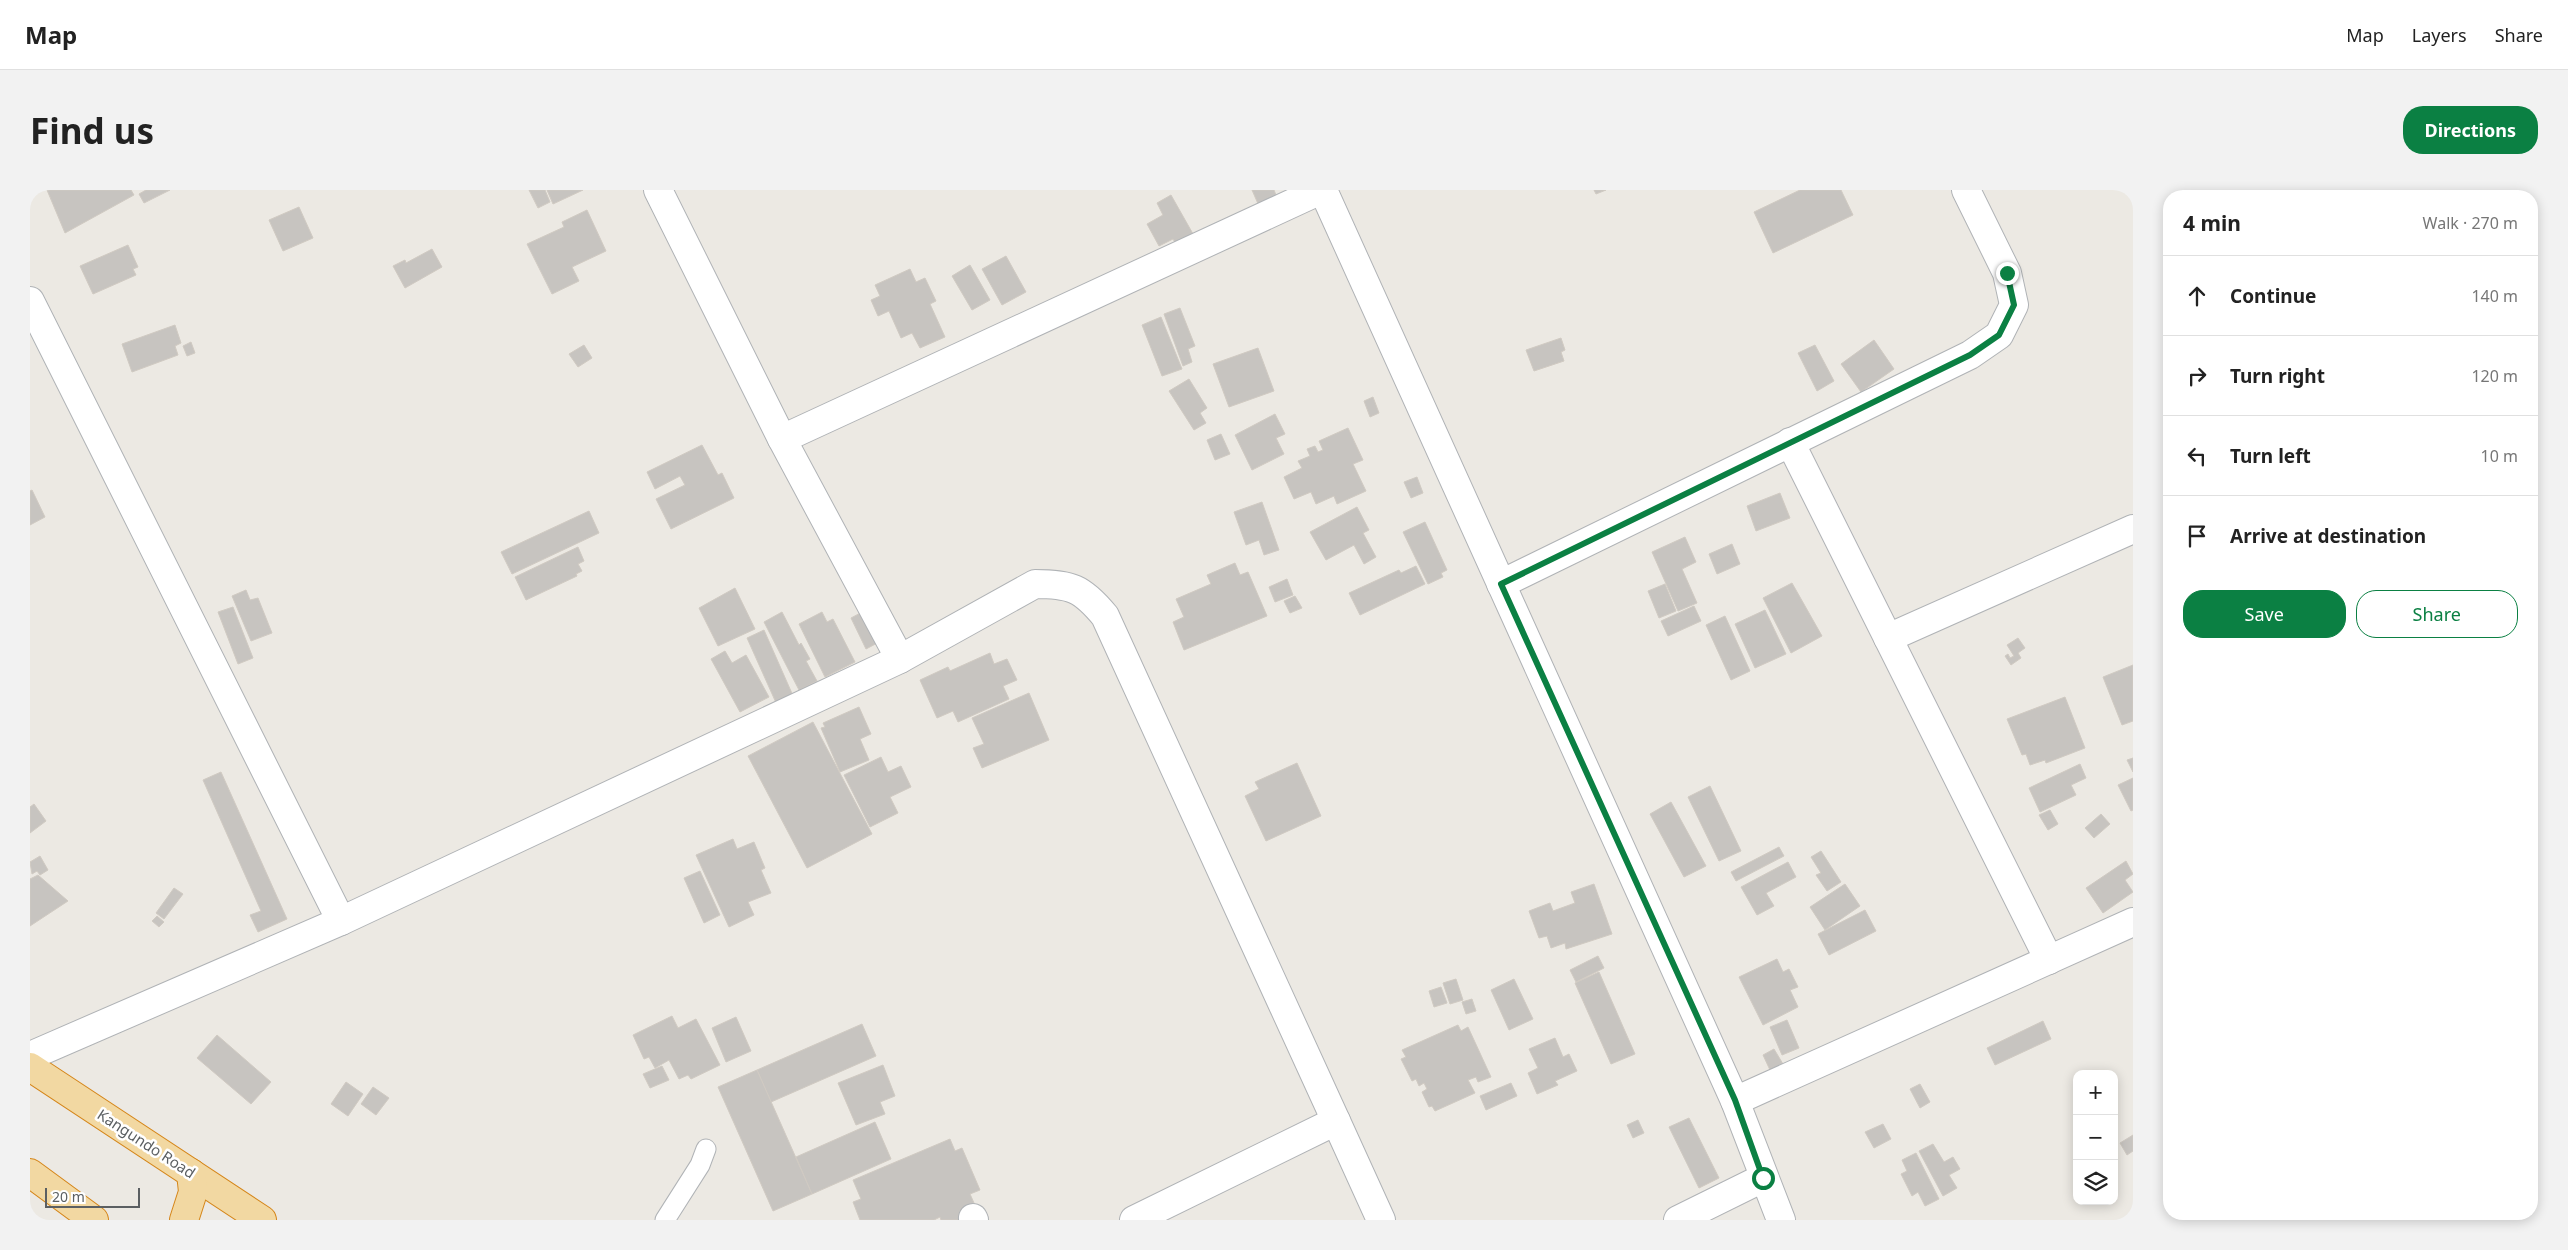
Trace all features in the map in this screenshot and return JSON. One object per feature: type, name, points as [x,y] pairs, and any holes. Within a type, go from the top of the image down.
[{"type":"highway","name":"Kangundo Road","points":[[30,1067],[262,1220]]},
{"type":"highway","points":[[184,1220],[193,1192],[191,1173]]},
{"type":"highway","points":[[30,1174],[94,1220]]},
{"type":"street","points":[[658,190],[782,439],[900,659]]},
{"type":"street","points":[[782,439],[1322,190],[1735,1100],[1763,1178],[1781,1220]]},
{"type":"street","points":[[1501,584],[1970,355],[1999,335],[2014,305],[2009,281],[1966,190]]},
{"type":"street","points":[[30,301],[341,921]]},
{"type":"street","points":[[1790,442],[2049,960]]},
{"type":"street","points":[[1888,638],[2133,529]]},
{"type":"street","points":[[30,1056],[341,921],[900,659],[1034,584],[1059,584],[1088,596],[1105,616],[1381,1220]]},
{"type":"street","points":[[1735,1100],[2133,922]]},
{"type":"street","points":[[1134,1220],[1336,1121]]},
{"type":"street","points":[[1678,1220],[1763,1178]]},
{"type":"lane","points":[[665,1220],[700,1165],[706,1149]]},
{"type":"building","points":[[47,190],[131,190],[134,195],[65,233]]},
{"type":"building","points":[[146,190],[170,190],[144,203],[139,194]]},
{"type":"building","points":[[529,190],[545,190],[550,202],[538,208]]},
{"type":"building","points":[[547,190],[583,190],[553,204]]},
{"type":"building","points":[[1252,190],[1274,190],[1280,205],[1262,213]]},
{"type":"building","points":[[1594,190],[1606,190],[1596,194]]},
{"type":"building","points":[[1800,190],[1841,190],[1853,215],[1773,253],[1754,212]]},
{"type":"building","points":[[1171,195],[1197,241],[1180,251],[1173,239],[1159,246],[1147,224],[1163,215],[1157,203]]},
{"type":"building","points":[[299,207],[313,238],[283,251],[269,220]]},
{"type":"building","points":[[587,210],[606,251],[572,267],[579,281],[552,294],[527,244],[564,227],[562,222]]},
{"type":"building","points":[[128,245],[138,267],[133,269],[136,275],[93,294],[80,266]]},
{"type":"building","points":[[432,249],[442,267],[405,288],[393,266],[405,260],[406,263]]},
{"type":"building","points":[[1006,256],[1026,292],[1002,305],[982,269]]},
{"type":"building","points":[[970,265],[990,300],[972,310],[952,276]]},
{"type":"building","points":[[910,269],[916,282],[925,278],[936,301],[930,304],[945,337],[920,348],[912,333],[901,338],[889,311],[878,316],[871,300],[880,296],[875,285]]},
{"type":"building","points":[[1180,308],[1195,346],[1188,349],[1192,362],[1183,366],[1164,314]]},
{"type":"building","points":[[1161,317],[1182,369],[1162,376],[1142,325]]},
{"type":"building","points":[[175,325],[181,343],[175,346],[178,355],[132,372],[122,344]]},
{"type":"building","points":[[1561,338],[1565,350],[1561,352],[1564,361],[1534,371],[1526,350]]},
{"type":"building","points":[[1874,340],[1894,369],[1861,392],[1841,364]]},
{"type":"building","points":[[191,342],[195,353],[187,356],[183,346]]},
{"type":"building","points":[[584,345],[592,358],[578,367],[569,354]]},
{"type":"building","points":[[1815,345],[1834,381],[1817,391],[1798,353]]},
{"type":"building","points":[[1258,348],[1274,391],[1229,407],[1213,364]]},
{"type":"building","points":[[1189,379],[1207,408],[1200,413],[1206,423],[1194,430],[1169,391]]},
{"type":"building","points":[[1373,397],[1379,413],[1370,417],[1364,401]]},
{"type":"building","points":[[1275,414],[1285,434],[1276,438],[1284,454],[1252,470],[1235,435]]},
{"type":"building","points":[[1348,428],[1363,460],[1353,464],[1366,491],[1337,504],[1334,496],[1316,504],[1311,492],[1294,499],[1284,477],[1302,468],[1298,461],[1310,456],[1307,449],[1315,446],[1318,452],[1323,450],[1319,441]]},
{"type":"building","points":[[1221,434],[1230,454],[1215,460],[1207,440]]},
{"type":"building","points":[[702,445],[718,475],[722,473],[734,498],[671,529],[656,499],[685,485],[680,476],[655,489],[647,472]]},
{"type":"building","points":[[1417,477],[1423,493],[1411,498],[1404,482]]},
{"type":"building","points":[[32,490],[45,517],[30,525],[30,491]]},
{"type":"building","points":[[1780,493],[1790,518],[1756,531],[1747,506]]},
{"type":"building","points":[[1262,502],[1279,550],[1264,555],[1259,540],[1246,545],[1234,512]]},
{"type":"building","points":[[1357,507],[1369,530],[1363,533],[1376,557],[1364,564],[1354,545],[1326,560],[1310,532]]},
{"type":"building","points":[[589,511],[599,533],[512,574],[501,552]]},
{"type":"building","points":[[1425,522],[1447,570],[1441,573],[1443,577],[1428,584],[1403,532]]},
{"type":"building","points":[[1685,537],[1696,562],[1682,569],[1697,603],[1678,611],[1652,552]]},
{"type":"building","points":[[1732,544],[1740,564],[1717,574],[1709,554]]},
{"type":"building","points":[[578,547],[584,561],[578,564],[582,571],[576,574],[577,576],[526,600],[515,577]]},
{"type":"building","points":[[1235,563],[1240,575],[1248,572],[1267,616],[1184,650],[1173,622],[1184,617],[1176,599],[1211,584],[1207,575]]},
{"type":"building","points":[[1416,566],[1425,584],[1360,615],[1349,593],[1399,570],[1401,573]]},
{"type":"building","points":[[1287,579],[1293,595],[1275,602],[1269,587]]},
{"type":"building","points":[[1792,583],[1822,636],[1791,653],[1763,598]]},
{"type":"building","points":[[1665,584],[1676,611],[1659,618],[1648,591]]},
{"type":"building","points":[[735,588],[755,629],[718,646],[699,608]]},
{"type":"building","points":[[246,590],[250,600],[258,598],[272,633],[251,641],[232,596]]},
{"type":"building","points":[[1295,596],[1302,608],[1290,613],[1284,601]]},
{"type":"building","points":[[1694,606],[1701,621],[1668,636],[1661,621]]},
{"type":"building","points":[[233,607],[253,658],[238,664],[218,612]]},
{"type":"building","points":[[868,609],[883,640],[866,649],[851,618]]},
{"type":"building","points":[[1765,610],[1786,654],[1755,668],[1735,624]]},
{"type":"building","points":[[782,612],[799,645],[801,643],[810,659],[806,661],[817,681],[799,690],[764,622]]},
{"type":"building","points":[[822,612],[827,622],[833,619],[855,662],[825,677],[799,624]]},
{"type":"building","points":[[1725,616],[1750,671],[1731,680],[1706,625]]},
{"type":"building","points":[[764,630],[794,698],[777,705],[747,638]]},
{"type":"building","points":[[2018,638],[2025,648],[2018,653],[2021,658],[2011,665],[2005,656],[2008,654],[2010,658],[2014,656],[2007,645]]},
{"type":"building","points":[[725,651],[732,663],[746,655],[769,697],[740,712],[711,659]]},
{"type":"building","points":[[990,653],[994,664],[1007,659],[1017,680],[1003,686],[1009,699],[958,722],[953,711],[937,718],[920,680],[948,667],[950,671]]},
{"type":"building","points":[[2133,665],[2133,721],[2122,725],[2103,677]]},
{"type":"building","points":[[1029,693],[1049,740],[982,768],[973,748],[984,744],[972,718]]},
{"type":"building","points":[[2065,697],[2085,748],[2046,763],[2045,760],[2030,765],[2026,754],[2022,755],[2007,719]]},
{"type":"building","points":[[859,707],[871,734],[860,739],[869,760],[840,772],[821,728],[825,727],[823,723]]},
{"type":"building","points":[[813,722],[872,834],[807,868],[748,756]]},
{"type":"building","points":[[881,757],[888,772],[901,766],[911,787],[890,797],[898,813],[870,827],[844,775]]},
{"type":"building","points":[[2133,758],[2133,772],[2127,760]]},
{"type":"building","points":[[1297,763],[1321,816],[1266,841],[1245,796],[1259,789],[1255,782]]},
{"type":"building","points":[[2080,764],[2086,778],[2071,785],[2076,795],[2040,812],[2029,788]]},
{"type":"building","points":[[221,772],[287,919],[258,932],[250,915],[261,911],[203,780]]},
{"type":"building","points":[[2133,778],[2133,810],[2131,811],[2118,785]]},
{"type":"building","points":[[1710,786],[1741,851],[1719,861],[1688,797]]},
{"type":"building","points":[[1671,802],[1706,866],[1684,877],[1650,814]]},
{"type":"building","points":[[34,804],[46,821],[30,833],[30,807]]},
{"type":"building","points":[[2050,810],[2058,824],[2048,830],[2039,815]]},
{"type":"building","points":[[2101,814],[2110,824],[2094,838],[2085,828]]},
{"type":"building","points":[[733,839],[737,849],[754,842],[765,868],[761,870],[771,893],[748,902],[754,915],[729,927],[696,855]]},
{"type":"building","points":[[1779,847],[1784,856],[1736,881],[1731,872]]},
{"type":"building","points":[[1821,851],[1841,882],[1827,891],[1816,875],[1821,873],[1811,857]]},
{"type":"building","points":[[40,856],[48,870],[40,875],[37,871],[32,874],[30,862]]},
{"type":"building","points":[[2126,861],[2133,874],[2125,880],[2133,892],[2103,913],[2086,888]]},
{"type":"building","points":[[1788,862],[1796,877],[1766,893],[1774,906],[1757,915],[1741,887]]},
{"type":"building","points":[[700,871],[720,915],[704,923],[684,878]]},
{"type":"building","points":[[38,875],[68,901],[30,926],[30,879]]},
{"type":"building","points":[[1594,884],[1612,934],[1566,949],[1565,943],[1551,948],[1547,936],[1539,938],[1529,911],[1550,903],[1553,911],[1575,903],[1571,892]]},
{"type":"building","points":[[1845,884],[1860,906],[1825,930],[1810,907]]},
{"type":"building","points":[[174,888],[183,894],[164,919],[156,913]]},
{"type":"building","points":[[1865,910],[1876,931],[1829,955],[1818,934]]},
{"type":"building","points":[[157,916],[164,922],[159,927],[152,921]]},
{"type":"building","points":[[1598,956],[1604,968],[1576,982],[1570,970]]},
{"type":"building","points":[[1777,959],[1783,972],[1789,969],[1798,987],[1790,990],[1798,1007],[1763,1025],[1739,977]]},
{"type":"building","points":[[1599,972],[1635,1054],[1611,1064],[1575,983]]},
{"type":"building","points":[[1456,979],[1463,1000],[1450,1004],[1443,983]]},
{"type":"building","points":[[1514,979],[1533,1019],[1509,1030],[1491,990]]},
{"type":"building","points":[[1441,987],[1447,1003],[1434,1007],[1429,991]]},
{"type":"building","points":[[1472,999],[1476,1011],[1466,1014],[1462,1002]]},
{"type":"building","points":[[672,1016],[678,1028],[696,1019],[720,1065],[691,1079],[688,1075],[679,1079],[669,1060],[655,1068],[649,1057],[644,1059],[633,1035]]},
{"type":"building","points":[[736,1017],[751,1051],[726,1062],[712,1028]]},
{"type":"building","points":[[1787,1020],[1799,1048],[1782,1055],[1770,1027]]},
{"type":"building","points":[[2043,1021],[2051,1039],[1995,1065],[1987,1048]]},
{"type":"building","points":[[862,1024],[876,1056],[771,1102],[757,1070]]},
{"type":"building","points":[[1458,1025],[1461,1031],[1468,1027],[1491,1077],[1478,1082],[1476,1077],[1468,1080],[1475,1093],[1435,1111],[1432,1106],[1429,1107],[1422,1092],[1427,1089],[1424,1083],[1419,1086],[1416,1079],[1412,1081],[1401,1059],[1406,1057],[1402,1050]]},
{"type":"building","points":[[217,1035],[271,1082],[251,1104],[197,1058]]},
{"type":"building","points":[[1555,1038],[1563,1057],[1569,1054],[1577,1071],[1555,1081],[1558,1085],[1537,1094],[1528,1073],[1538,1068],[1529,1049]]},
{"type":"building","points":[[1774,1049],[1783,1064],[1770,1070],[1763,1055]]},
{"type":"building","points":[[883,1065],[895,1096],[880,1102],[885,1114],[856,1125],[838,1083]]},
{"type":"building","points":[[662,1066],[669,1080],[650,1088],[643,1074]]},
{"type":"building","points":[[757,1070],[812,1194],[773,1211],[718,1087]]},
{"type":"building","points":[[346,1082],[363,1094],[348,1116],[331,1104]]},
{"type":"building","points":[[1511,1083],[1517,1096],[1486,1110],[1480,1096]]},
{"type":"building","points":[[1920,1084],[1930,1102],[1920,1108],[1910,1089]]},
{"type":"building","points":[[373,1087],[389,1098],[376,1115],[361,1104]]},
{"type":"building","points":[[1689,1118],[1719,1178],[1699,1188],[1669,1127]]},
{"type":"building","points":[[1638,1120],[1644,1133],[1633,1138],[1627,1125]]},
{"type":"building","points":[[875,1122],[891,1159],[812,1194],[796,1157]]},
{"type":"building","points":[[1883,1124],[1891,1139],[1874,1148],[1865,1132]]},
{"type":"building","points":[[2133,1135],[2133,1151],[2127,1155],[2120,1143]]},
{"type":"building","points":[[950,1139],[955,1151],[962,1148],[980,1190],[970,1194],[978,1212],[959,1220],[941,1220],[940,1217],[934,1220],[860,1220],[853,1202],[861,1199],[853,1180]]},
{"type":"building","points":[[1933,1144],[1944,1162],[1953,1157],[1960,1169],[1949,1175],[1957,1188],[1943,1196],[1919,1151]]},
{"type":"building","points":[[1916,1153],[1939,1199],[1925,1206],[1918,1192],[1912,1196],[1901,1174],[1907,1171],[1902,1160]]},
{"type":"route","points":[[1763,1178],[1735,1100],[1501,584],[1970,355],[1999,335],[2014,305],[2007,273]]}]
